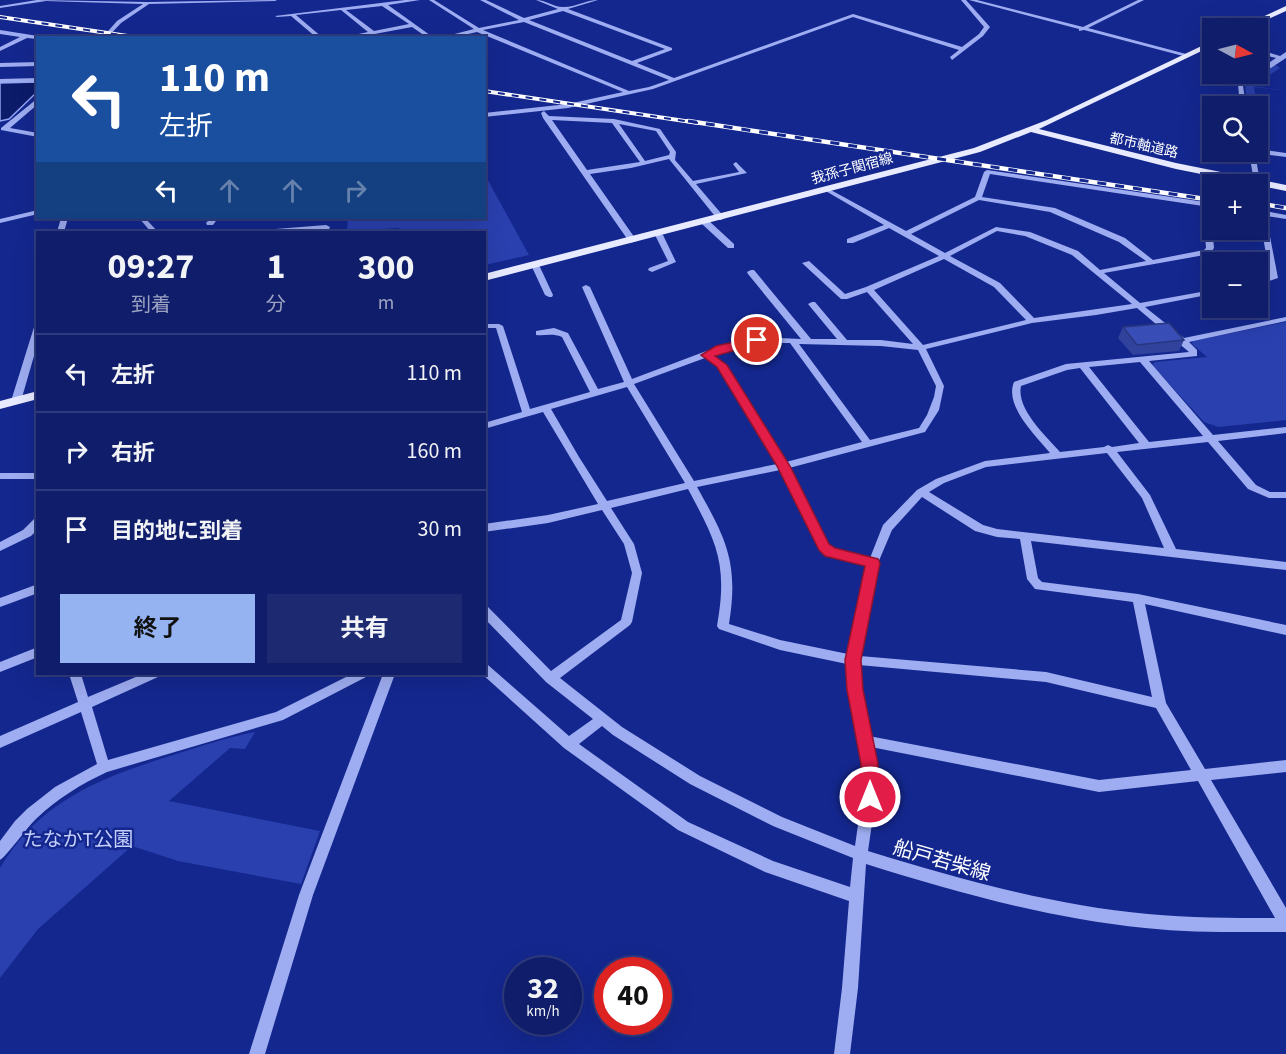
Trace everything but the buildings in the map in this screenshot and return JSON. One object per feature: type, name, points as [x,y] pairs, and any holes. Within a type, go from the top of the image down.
[{"type":"main road","points":[[1264,18],[1286,8]]},
{"type":"main road","name":"我孫子関宿線","points":[[486,278],[977,150],[1032,130],[1202,48]]},
{"type":"main road","name":"都市軸道路","points":[[1032,130],[1207,174]]},
{"type":"main road","name":"都市軸道路","points":[[1022,134],[1204,174]]},
{"type":"main road","name":"都市軸道路","points":[[1268,187],[1286,190]]},
{"type":"main road","points":[[0,405],[36,396]]},
{"type":"street","points":[[0,8],[44,0],[147,3],[275,0]]},
{"type":"street","points":[[277,16],[418,0]]},
{"type":"street","points":[[431,0],[478,30],[630,94]]},
{"type":"street","points":[[482,0],[524,20],[675,80]]},
{"type":"street","points":[[538,0],[670,49],[632,63]]},
{"type":"street","points":[[450,36],[524,20],[596,0]]},
{"type":"street","points":[[952,58],[981,36],[987,27],[963,0]]},
{"type":"street","points":[[971,0],[1081,30],[1187,55]]},
{"type":"street","points":[[1081,30],[1143,0]]},
{"type":"street","points":[[106,36],[119,22],[147,3]]},
{"type":"street","points":[[383,4],[429,36]]},
{"type":"street","points":[[342,9],[372,32]]},
{"type":"street","points":[[293,15],[319,36]]},
{"type":"street","points":[[486,115],[542,109],[630,94],[854,15],[962,49]]},
{"type":"street","points":[[352,36],[413,25]]},
{"type":"street","points":[[0,32],[36,38]]},
{"type":"street","points":[[0,49],[26,36]]},
{"type":"street","points":[[1268,54],[1283,59]]},
{"type":"street","points":[[1268,67],[1283,59],[1286,54]]},
{"type":"street","points":[[0,65],[36,64]]},
{"type":"street","points":[[0,81],[36,80]]},
{"type":"street","points":[[3,129],[36,102]]},
{"type":"street","points":[[542,109],[546,118],[587,172],[633,241]]},
{"type":"street","points":[[546,118],[614,121],[658,130],[673,152],[672,160],[722,218]]},
{"type":"street","points":[[614,121],[643,162]]},
{"type":"street","points":[[3,129],[36,135]]},
{"type":"street","points":[[1268,153],[1286,155]]},
{"type":"street","points":[[587,172],[672,156]]},
{"type":"street","points":[[691,183],[744,173],[736,164]]},
{"type":"street","points":[[978,198],[985,174],[991,172],[1202,203]]},
{"type":"street","points":[[827,190],[997,285],[1032,321]]},
{"type":"street","points":[[905,234],[978,198],[1052,210],[1122,240],[1153,263]]},
{"type":"street","points":[[0,221],[36,212]]},
{"type":"street","points":[[1268,214],[1286,217]]},
{"type":"street","points":[[143,219],[154,231]]},
{"type":"street","points":[[705,222],[731,246]]},
{"type":"street","points":[[850,241],[890,225]]},
{"type":"street","points":[[806,263],[844,297],[869,289],[944,256],[996,229],[1034,236],[1076,254],[1182,341],[1194,354],[1066,367],[1025,379],[1014,390],[1016,402],[1056,454]]},
{"type":"street","points":[[294,231],[326,230]]},
{"type":"street","points":[[652,270],[672,262],[659,235]]},
{"type":"street","points":[[1099,272],[1209,251],[1209,240]]},
{"type":"street","points":[[1265,240],[1274,278],[1268,280]]},
{"type":"street","points":[[535,266],[549,295]]},
{"type":"street","points":[[751,272],[808,341]]},
{"type":"street","points":[[586,287],[628,383],[692,485],[721,542],[727,559],[729,596],[723,626],[780,645],[853,660],[1046,677],[1160,704]]},
{"type":"street","points":[[486,528],[548,519],[783,466],[922,430],[928,423],[940,393],[940,386],[921,348],[869,289]]},
{"type":"street","points":[[486,425],[628,383],[720,349],[757,340],[844,342],[921,348],[1032,321],[1140,306],[1202,294]]},
{"type":"street","points":[[812,304],[844,342]]},
{"type":"street","points":[[1182,341],[1286,319]]},
{"type":"street","points":[[486,326],[499,326],[528,414]]},
{"type":"street","points":[[539,333],[554,331],[566,335],[595,393]]},
{"type":"street","points":[[16,401],[36,333]]},
{"type":"street","points":[[792,340],[868,444]]},
{"type":"street","points":[[706,355],[721,365],[783,466],[824,547],[830,552],[873,563]]},
{"type":"street","points":[[1143,360],[1252,487],[1269,495],[1286,495]]},
{"type":"street","points":[[1083,366],[1145,444]]},
{"type":"street","points":[[546,409],[629,544],[637,573],[632,604],[626,622],[550,678]]},
{"type":"street","points":[[842,1054],[860,856],[871,782],[855,690],[853,660],[873,563],[887,528],[921,492],[940,481],[985,464],[1108,448],[1286,430]]},
{"type":"street","points":[[1108,448],[1146,497],[1172,551]]},
{"type":"street","points":[[0,476],[36,476]]},
{"type":"street","points":[[921,492],[979,528],[1025,536],[1172,551],[1286,566]]},
{"type":"street","points":[[0,547],[27,533],[36,524]]},
{"type":"street","points":[[1025,536],[1033,579],[1039,586],[1138,598],[1286,630]]},
{"type":"street","points":[[0,603],[36,589]]},
{"type":"street","points":[[1138,598],[1160,704],[1286,924]]},
{"type":"street","name":"船戸若柴線","points":[[486,612],[509,639],[550,678],[602,718],[684,773],[799,831],[860,856],[983,893],[1051,907],[1129,919],[1188,924],[1286,924]]},
{"type":"street","points":[[0,668],[36,653]]},
{"type":"street","points":[[486,670],[569,744],[682,826],[770,867],[858,897]]},
{"type":"street","points":[[75,675],[104,767]]},
{"type":"street","points":[[0,742],[151,675]]},
{"type":"street","points":[[0,853],[42,804],[87,774],[279,716],[360,675]]},
{"type":"street","points":[[257,1054],[306,895],[389,675]]},
{"type":"street","points":[[569,744],[602,718]]},
{"type":"street","points":[[864,740],[1099,786],[1286,766]]},
{"type":"green space","points":[[1274,64],[1280,68],[1268,76],[1268,68]]},
{"type":"green space","points":[[1245,84],[1256,84],[1253,86],[1286,91],[1254,87],[1256,96],[1246,96]]},
{"type":"green space","points":[[486,177],[529,255],[486,265],[486,231],[400,231],[399,228],[347,231],[348,219],[486,219]]},
{"type":"green space","points":[[1286,322],[1286,420],[1218,427],[1204,422],[1152,365],[1155,362],[1207,357],[1192,344],[1193,341]]},
{"type":"green space","name":"たなかT公園","points":[[255,732],[245,749],[230,748],[169,801],[320,831],[301,884],[178,861],[132,846],[38,929],[0,978],[0,868],[16,844],[35,824],[54,808],[99,782],[176,754]]},
{"type":"shaded area","points":[[36,82],[36,93],[9,119],[0,121],[0,83]]},
{"type":"railway","points":[[0,17],[128,36]]},
{"type":"railway","points":[[486,91],[698,123]]},
{"type":"railway","points":[[688,121],[1202,198]]},
{"type":"railway","points":[[1268,205],[1286,208]]},
{"type":"route","points":[[757,340],[720,349],[706,355],[721,365],[783,466],[824,547],[830,552],[873,563],[853,660],[855,690],[869,764],[870,797]]}]
